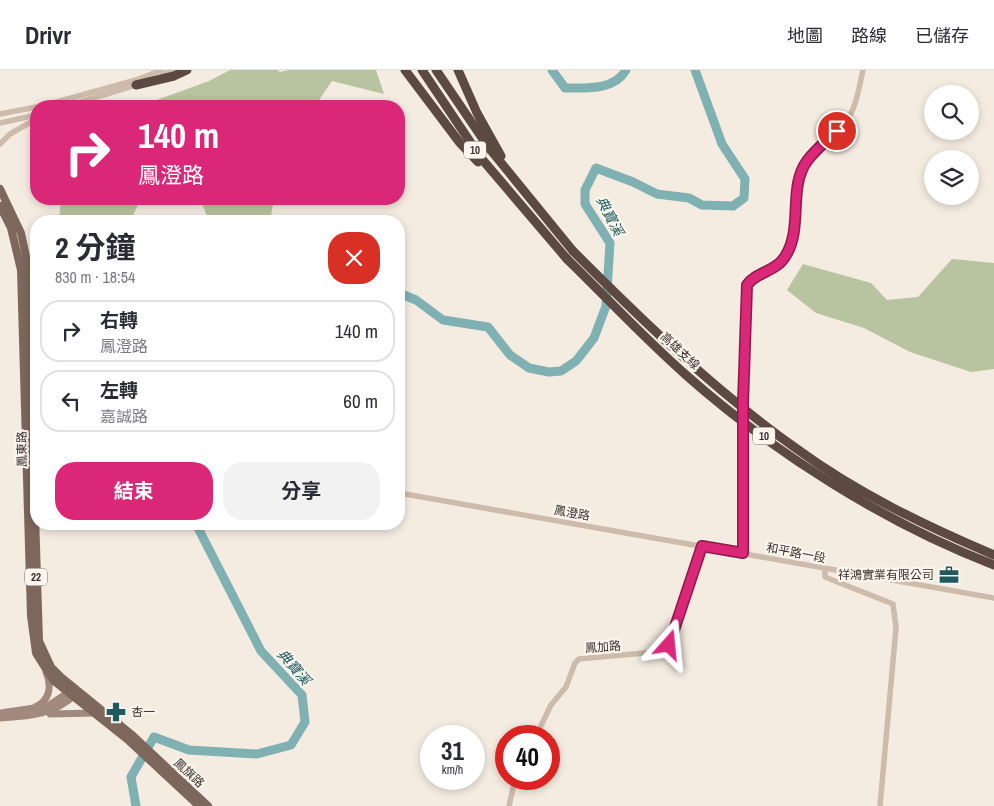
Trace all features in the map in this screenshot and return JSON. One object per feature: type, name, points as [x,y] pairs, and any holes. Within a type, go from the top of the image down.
[{"type":"highway","points":[[136,85],[174,76],[187,70]]},
{"type":"highway","points":[[405,70],[465,149],[537,224]]},
{"type":"highway","name":"高雄支線","points":[[422,70],[480,158],[537,224],[690,365],[798,450],[891,506],[994,555]]},
{"type":"highway","name":"高雄支線","points":[[436,70],[489,148],[570,255],[687,376],[797,460],[888,516],[965,554],[994,565]]},
{"type":"highway","points":[[458,70],[477,113],[512,176]]},
{"type":"main road","name":"鳳東路","points":[[1,189],[21,233],[28,270],[26,312],[30,408]]},
{"type":"main road","name":"鳳東路","points":[[0,206],[16,246],[26,312]]},
{"type":"main road","name":"鳳東路","points":[[32,530],[32,636],[36,653],[45,670],[129,737]]},
{"type":"main road","name":"鳳東路","points":[[35,530],[39,641],[51,667],[74,693],[94,712],[129,737]]},
{"type":"main road","points":[[25,710],[40,704],[48,694],[50,684],[45,670]]},
{"type":"main road","points":[[0,713],[48,706],[74,693]]},
{"type":"main road","points":[[40,714],[57,709],[74,693]]},
{"type":"main road","points":[[0,718],[94,712]]},
{"type":"main road","name":"22","points":[[129,737],[154,759]]},
{"type":"main road","name":"鳳旗路","points":[[154,759],[199,806]]},
{"type":"main road","name":"鳳旗路","points":[[154,759],[208,806]]},
{"type":"street","points":[[64,100],[129,82],[162,70]]},
{"type":"street","points":[[87,100],[136,85],[175,70]]},
{"type":"street","points":[[743,553],[743,403],[747,285],[750,280],[775,268],[787,255],[796,221],[798,188],[806,162],[846,123],[855,103],[863,70]]},
{"type":"street","points":[[0,114],[30,108]]},
{"type":"street","points":[[0,123],[30,118]]},
{"type":"street","points":[[0,144],[10,134],[30,121]]},
{"type":"street","name":"鳳澄路","points":[[405,494],[743,553]]},
{"type":"street","name":"鳳加路","points":[[541,725],[551,705],[566,687],[575,663],[579,659],[666,651],[702,546]]},
{"type":"street","name":"和平路一段","points":[[743,553],[994,598]]},
{"type":"street","points":[[824,569],[825,577],[836,583],[894,604],[896,628],[880,806]]},
{"type":"street","points":[[509,806],[513,790]]},
{"type":"green space","points":[[230,70],[277,70],[280,72],[289,70],[376,70],[384,94],[332,81],[319,100],[157,100],[209,81]]},
{"type":"green space","points":[[60,205],[138,205],[133,215],[60,215]]},
{"type":"green space","points":[[202,205],[273,205],[271,215],[207,215]]},
{"type":"green space","points":[[952,259],[994,263],[994,369],[971,372],[910,352],[864,328],[816,313],[787,290],[803,264],[871,283],[887,300],[918,297]]},
{"type":"waterway","name":"典寶溪","points":[[552,70],[565,88],[607,85],[621,77],[626,70]]},
{"type":"waterway","name":"典寶溪","points":[[405,295],[416,300],[443,320],[488,327],[510,355],[529,368],[549,372],[561,371],[576,361],[594,338],[606,306],[610,243],[585,204],[585,190],[596,168],[633,182],[657,194],[689,198],[702,205],[733,206],[744,198],[745,179],[722,144],[695,70]]},
{"type":"waterway","name":"典寶溪","points":[[136,806],[131,777],[154,737],[189,750],[257,754],[291,745],[305,722],[302,695],[261,651],[199,530]]},
{"type":"place","name":"祥鴻實業有限公司","points":[[949,575]]},
{"type":"place","name":"杏一","points":[[116,712]]},
{"type":"route","points":[[669,645],[702,546],[743,553],[743,403],[747,285],[750,280],[775,268],[787,255],[796,221],[798,188],[806,162],[837,131]]}]
